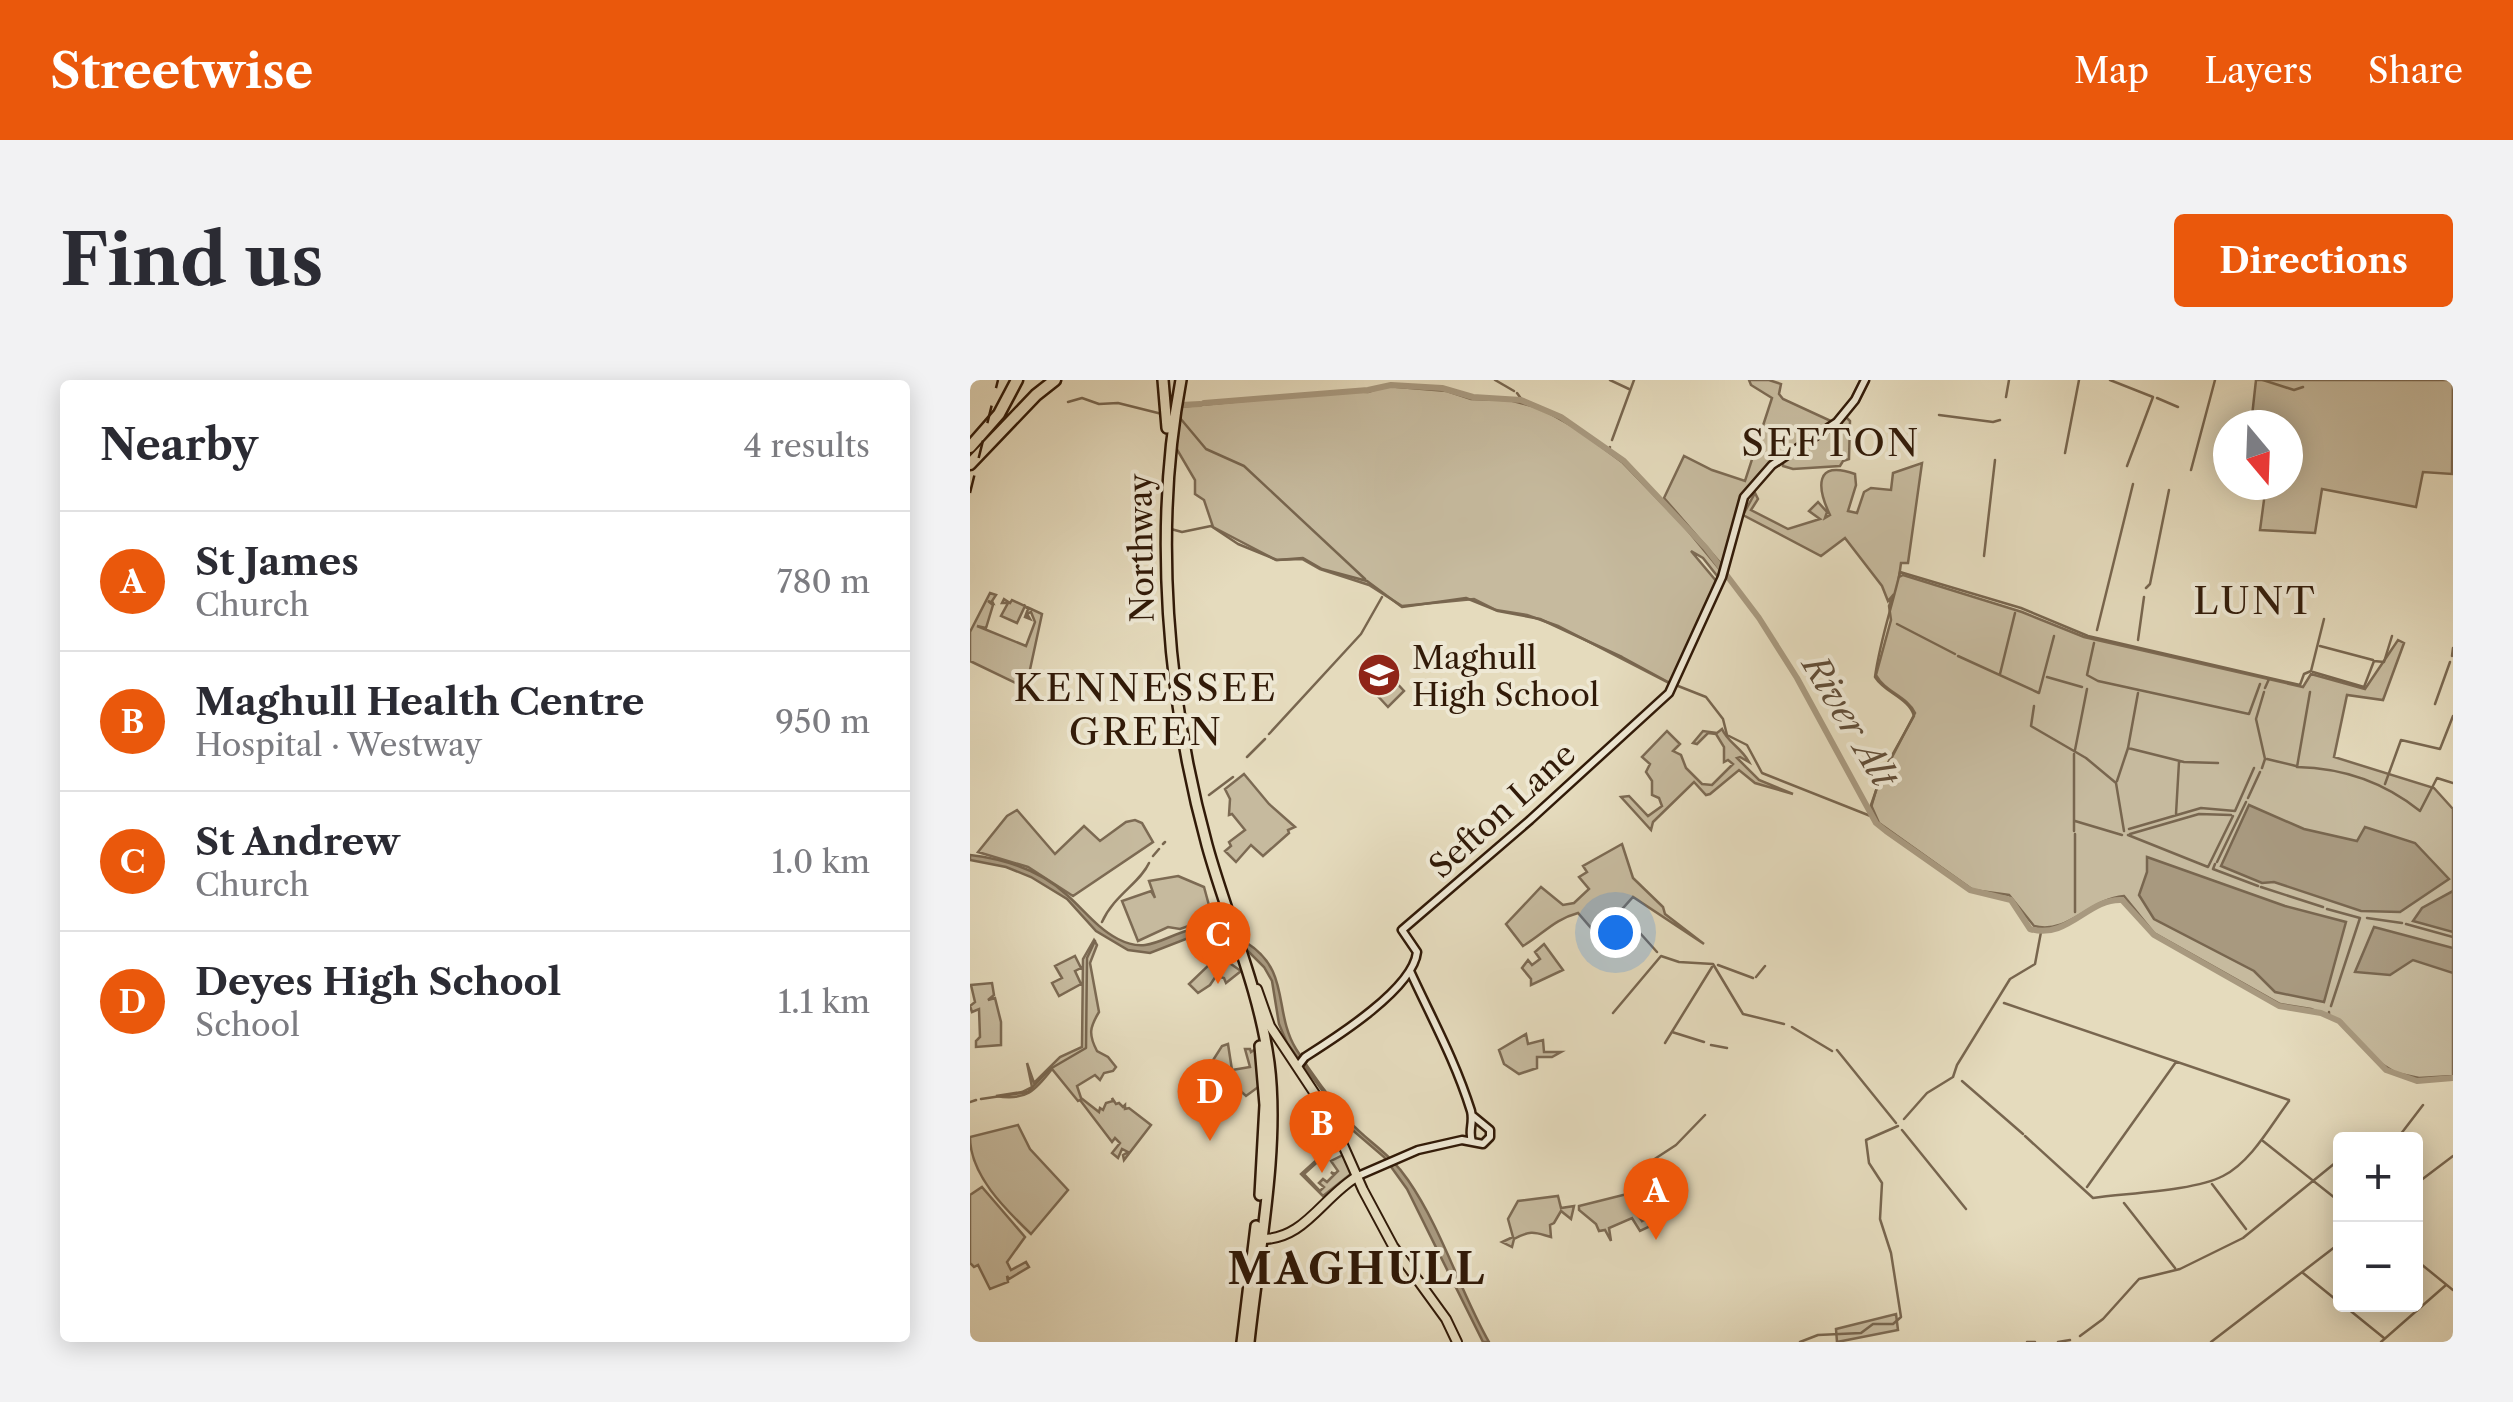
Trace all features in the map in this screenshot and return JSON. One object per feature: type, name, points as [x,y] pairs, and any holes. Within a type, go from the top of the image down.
[{"type":"highway","points":[[970,447],[999,414],[1017,380]]},
{"type":"highway","points":[[970,464],[1055,380]]},
{"type":"highway","points":[[1163,380],[1171,401]]},
{"type":"highway","points":[[1171,401],[1181,380]]},
{"type":"highway","name":"Northway","points":[[1171,401],[1166,495],[1175,685],[1197,809],[1256,1015],[1265,1106],[1258,1239],[1252,1255],[1246,1342]]},
{"type":"highway","name":"Northway","points":[[1234,938],[1258,1000],[1272,1106],[1246,1342]]},
{"type":"highway","points":[[1256,1015],[1258,1000]]},
{"type":"main road","name":"Sefton Lane","points":[[1410,971],[1417,952],[1402,930],[1530,820],[1674,684],[1722,577],[1744,497],[1772,465],[1837,422],[1865,380]]},
{"type":"main road","points":[[1258,1239],[1292,1234],[1341,1187],[1384,1162],[1459,1140],[1474,1131],[1447,1042],[1410,971],[1363,1019],[1301,1061]]},
{"type":"main road","points":[[1250,976],[1278,1041],[1301,1061],[1332,1118],[1392,1246],[1446,1319],[1457,1342]]},
{"type":"main road","points":[[1341,1187],[1363,1190]]},
{"type":"shaded area","points":[[1749,380],[1781,384],[1779,394],[1783,399],[1833,422],[1782,454],[1751,484],[1737,514],[1723,566],[1664,498],[1684,456],[1745,481],[1772,398]]},
{"type":"shaded area","points":[[2256,380],[2453,380],[2452,474],[2423,472],[2416,507],[2322,489],[2315,533],[2260,530],[2264,500],[2303,500],[2303,410],[2253,410]]},
{"type":"shaded area","points":[[1386,386],[1447,391],[1471,399],[1509,400],[1540,408],[1579,430],[1622,462],[1684,526],[1721,571],[1718,577],[1703,558],[1691,551],[1717,582],[1671,684],[1558,626],[1527,615],[1496,610],[1474,599],[1402,606],[1369,585],[1302,559],[1276,560],[1213,527],[1204,500],[1195,494],[1195,480],[1172,441],[1179,407],[1368,392]]},
{"type":"shaded area","points":[[1846,417],[1850,421],[1849,459],[1840,466],[1783,466],[1783,462]]},
{"type":"shaded area","points":[[1922,463],[1908,563],[1901,563],[1899,577],[1903,575],[2022,612],[2084,637],[2303,687],[2311,674],[2365,689],[2398,640],[2404,643],[2383,700],[2347,695],[2334,757],[2434,788],[2453,809],[2453,1076],[2419,1078],[2396,1073],[2377,1061],[2341,1021],[2311,1009],[2280,1004],[2154,933],[2124,896],[2100,903],[2057,926],[2034,926],[2009,895],[1973,890],[1879,823],[1871,805],[1915,713],[1876,675],[1894,594],[1888,601],[1882,586],[1845,538],[1821,556],[1743,515],[1755,493],[1758,499],[1751,510],[1788,529],[1820,519],[1809,511],[1818,502],[1827,512],[1825,518],[1830,515],[1822,479],[1832,470],[1855,474],[1856,485],[1848,511],[1857,513],[1864,492],[1871,488],[1891,490],[1893,473]]},
{"type":"shaded area","points":[[990,593],[996,595],[993,603],[988,601],[993,605],[986,628],[977,626],[1026,646],[1035,622],[1031,612],[1027,614],[1030,619],[1025,617],[1025,606],[1042,614],[1026,688],[970,661],[970,632]]},
{"type":"shaded area","points":[[1004,599],[1025,606],[1017,623],[1001,616],[1008,603],[1002,603]]},
{"type":"shaded area","points":[[1379,664],[1404,691],[1388,707],[1362,679]]},
{"type":"shaded area","points":[[1722,729],[1749,762],[1737,758],[1759,780],[1793,794],[1755,783],[1739,770],[1710,794],[1706,795],[1694,782],[1653,822],[1651,830],[1621,797],[1629,796],[1648,816],[1662,806],[1659,798],[1652,795],[1652,781],[1646,772],[1650,764],[1642,757],[1667,731],[1680,744],[1673,751],[1681,755],[1686,768],[1702,784],[1712,785],[1733,764],[1724,762],[1724,747],[1716,734],[1708,733],[1697,744],[1693,743],[1703,731],[1717,733]]},
{"type":"shaded area","points":[[1244,774],[1295,827],[1263,856],[1251,845],[1236,862],[1225,851],[1231,846],[1229,842],[1245,830],[1229,815],[1230,799],[1225,789]]},
{"type":"shaded area","points":[[2249,805],[2304,829],[2357,841],[2365,827],[2415,843],[2449,879],[2400,912],[2361,911],[2274,882],[2262,883],[2221,866]]},
{"type":"shaded area","points":[[1017,810],[1055,854],[1084,826],[1100,841],[1135,820],[1142,823],[1153,842],[1073,896],[1028,867],[978,852],[1007,816]]},
{"type":"shaded area","points":[[1622,844],[1633,878],[1663,907],[1665,914],[1704,944],[1633,897],[1598,936],[1578,913],[1523,946],[1506,924],[1541,887],[1563,905],[1574,903],[1589,889],[1579,877],[1587,872],[1583,866]]},
{"type":"shaded area","points":[[970,855],[1033,872],[1067,895],[1104,930],[1128,943],[1146,945],[1203,929],[1234,936],[1261,954],[1276,979],[1296,1049],[1350,1122],[1408,1180],[1431,1219],[1489,1342],[1483,1342],[1407,1189],[1384,1157],[1350,1128],[1287,1043],[1279,1024],[1272,981],[1245,948],[1227,940],[1196,935],[1150,953],[1128,950],[1096,931],[1067,899],[1031,877],[970,860]]},
{"type":"shaded area","points":[[2147,857],[2285,906],[2346,922],[2324,1002],[2275,992],[2254,971],[2154,919],[2139,895],[2147,872]]},
{"type":"shaded area","points":[[1178,876],[1204,887],[1209,919],[1180,929],[1168,927],[1138,941],[1122,901],[1151,891],[1155,898],[1149,881]]},
{"type":"shaded area","points":[[2453,891],[2453,932],[2413,921],[2422,908]]},
{"type":"shaded area","points":[[2374,927],[2453,948],[2453,973],[2413,960],[2390,975],[2355,972]]},
{"type":"shaded area","points":[[1094,940],[1097,945],[1090,963],[1099,1012],[1091,1035],[1097,1051],[1116,1067],[1100,1080],[1095,1075],[1077,1086],[1081,1098],[1099,1112],[1112,1098],[1151,1125],[1124,1160],[1123,1155],[1128,1152],[1122,1149],[1118,1158],[1112,1153],[1120,1143],[1115,1138],[1112,1142],[1052,1069],[1029,1093],[996,1096],[1032,1087],[1027,1063],[1034,1083],[1060,1057],[1082,1047],[1083,959]]},
{"type":"shaded area","points":[[1544,944],[1563,970],[1531,985],[1522,968],[1528,960],[1532,965],[1540,959],[1535,952]]},
{"type":"shaded area","points":[[1075,956],[1081,968],[1075,971],[1081,984],[1059,996],[1052,983],[1062,978],[1055,966]]},
{"type":"shaded area","points":[[1215,959],[1241,971],[1226,983],[1216,976],[1198,993],[1189,984]]},
{"type":"shaded area","points":[[992,983],[994,995],[988,1000],[995,998],[1001,1045],[976,1047],[980,1037],[979,1009],[972,1012],[970,1006],[975,1002],[971,985]]},
{"type":"shaded area","points":[[1526,1034],[1528,1044],[1543,1040],[1544,1052],[1561,1052],[1552,1057],[1537,1057],[1537,1068],[1519,1074],[1504,1064],[1499,1050]]},
{"type":"shaded area","points":[[1228,1044],[1232,1070],[1250,1067],[1245,1049],[1251,1052],[1257,1048],[1261,1085],[1246,1096],[1235,1086],[1212,1107],[1189,1089],[1203,1076],[1222,1046]]},
{"type":"shaded area","points":[[1018,1125],[1030,1149],[1068,1190],[1031,1234],[982,1178],[970,1137]]},
{"type":"shaded area","points":[[1319,1136],[1324,1156],[1304,1174],[1320,1191],[1324,1187],[1319,1183],[1323,1179],[1327,1182],[1334,1175],[1331,1172],[1338,1171],[1331,1161],[1345,1154],[1352,1173],[1323,1196],[1301,1174],[1321,1156],[1315,1139]]},
{"type":"shaded area","points":[[982,1187],[1025,1237],[1007,1262],[1011,1270],[1026,1262],[1029,1267],[990,1289],[978,1265],[970,1263],[970,1195]]},
{"type":"shaded area","points":[[1643,1190],[1646,1212],[1637,1214],[1642,1221],[1653,1215],[1657,1223],[1640,1231],[1632,1218],[1609,1228],[1611,1241],[1605,1230],[1599,1231],[1579,1210],[1579,1206]]},
{"type":"shaded area","points":[[1558,1196],[1561,1208],[1574,1206],[1571,1219],[1561,1211],[1550,1225],[1551,1237],[1530,1233],[1514,1239],[1512,1247],[1502,1242],[1513,1237],[1508,1219],[1518,1201]]},
{"type":"shaded area","points":[[1896,1314],[1898,1330],[1837,1342],[1836,1329]]},
{"type":"waterway","points":[[1495,380],[1514,391]]},
{"type":"waterway","points":[[1610,380],[1629,389]]},
{"type":"waterway","points":[[1612,440],[1634,380]]},
{"type":"waterway","points":[[2006,397],[2009,380]]},
{"type":"waterway","points":[[2065,453],[2079,380]]},
{"type":"waterway","points":[[2110,380],[2153,397],[2127,466]]},
{"type":"waterway","points":[[2191,470],[2215,380]]},
{"type":"waterway","points":[[2263,380],[2294,390],[2303,387]]},
{"type":"waterway","name":"River Alt","points":[[1204,403],[1391,385],[1521,400],[1561,417],[1624,461],[1706,548],[1759,618],[1797,678],[1876,823],[1886,831],[1970,890],[2011,900],[2030,929],[2056,929],[2099,905],[2122,900],[2154,935],[2279,1006],[2321,1013],[2339,1021],[2386,1070],[2417,1081],[2453,1078]]},
{"type":"waterway","name":"River Alt","points":[[1517,393],[1522,400]]},
{"type":"waterway","points":[[1068,402],[1082,398],[1162,414]]},
{"type":"waterway","points":[[2157,398],[2178,407]]},
{"type":"waterway","name":"River Alt","points":[[1181,405],[1200,404]]},
{"type":"waterway","points":[[1939,415],[2000,420]]},
{"type":"waterway","points":[[1180,418],[1206,449],[1244,466],[1365,579]]},
{"type":"waterway","points":[[1984,556],[1995,460]]},
{"type":"waterway","points":[[2097,630],[2133,484]]},
{"type":"waterway","points":[[2146,588],[2169,490]]},
{"type":"waterway","points":[[1171,529],[1182,532],[1211,526],[1238,544],[1277,560],[1303,558],[1322,569],[1367,581],[1402,607],[1466,598],[1498,611],[1540,619],[1706,697],[1723,719],[1727,735],[1747,745],[1762,773],[1873,817]]},
{"type":"waterway","points":[[1870,811],[1880,777],[1914,716],[1875,677],[1900,572],[2021,608],[2088,636],[2300,685],[2304,674],[2311,671],[2324,619]]},
{"type":"waterway","points":[[1269,734],[1361,634],[1382,597]]},
{"type":"waterway","points":[[2138,640],[2144,597]]},
{"type":"waterway","points":[[2000,674],[2015,613]]},
{"type":"waterway","points":[[1897,624],[1955,654]]},
{"type":"waterway","points":[[1958,656],[2039,693],[2054,636]]},
{"type":"waterway","points":[[2313,672],[2364,687],[2374,661],[2384,662],[2392,636]]},
{"type":"waterway","points":[[2094,643],[2087,675],[2098,681],[2249,714],[2260,684]]},
{"type":"waterway","points":[[2320,646],[2373,660]]},
{"type":"waterway","points":[[2452,656],[2453,648]]},
{"type":"waterway","points":[[2435,704],[2450,662]]},
{"type":"waterway","points":[[2047,677],[2082,687]]},
{"type":"waterway","points":[[2265,688],[2269,679]]},
{"type":"waterway","points":[[2075,750],[2087,689]]},
{"type":"waterway","points":[[2262,768],[2265,759],[2256,719],[2264,692]]},
{"type":"waterway","points":[[2310,692],[2297,767],[2362,778],[2420,811],[2437,778],[2453,783]]},
{"type":"waterway","points":[[2117,781],[2128,748],[2138,693]]},
{"type":"waterway","points":[[2034,706],[2031,726],[2086,758],[2116,783],[2124,831]]},
{"type":"waterway","points":[[2385,784],[2401,740],[2440,749],[2453,716]]},
{"type":"waterway","points":[[1247,757],[1265,739]]},
{"type":"waterway","points":[[2128,748],[2184,762],[2218,763]]},
{"type":"waterway","points":[[2074,754],[2074,831]]},
{"type":"waterway","points":[[2267,759],[2296,766]]},
{"type":"waterway","points":[[2176,814],[2179,762]]},
{"type":"waterway","points":[[2129,829],[2201,808],[2235,811],[2254,768]]},
{"type":"waterway","points":[[2248,798],[2260,772]]},
{"type":"waterway","points":[[1209,795],[1233,777]]},
{"type":"waterway","points":[[2217,862],[2246,802]]},
{"type":"waterway","points":[[2130,834],[2199,814],[2231,815]]},
{"type":"waterway","points":[[2128,835],[2208,867],[2233,816]]},
{"type":"waterway","points":[[2075,821],[2122,835]]},
{"type":"waterway","points":[[2075,834],[2075,912]]},
{"type":"waterway","points":[[1153,856],[1159,849]]},
{"type":"waterway","points":[[1102,922],[1149,863]]},
{"type":"waterway","points":[[2215,864],[2213,869],[2258,886]]},
{"type":"waterway","points":[[2261,887],[2323,907]]},
{"type":"waterway","points":[[2327,909],[2360,918],[2331,1006]]},
{"type":"waterway","points":[[2367,918],[2402,923]]},
{"type":"waterway","points":[[1615,920],[1640,933],[1657,952]]},
{"type":"waterway","points":[[2406,924],[2453,937]]},
{"type":"waterway","points":[[1904,1119],[1927,1093],[1953,1077],[2010,979],[2035,964],[2041,932]]},
{"type":"waterway","points":[[981,1099],[1028,1092],[1050,1069],[1086,1048],[1087,958],[1095,941]]},
{"type":"waterway","points":[[1613,1013],[1661,956],[1679,962],[1713,964],[1743,1014],[1784,1024]]},
{"type":"waterway","points":[[1718,965],[1753,978]]},
{"type":"waterway","points":[[1756,977],[1765,966]]},
{"type":"waterway","points":[[1665,1043],[1712,967]]},
{"type":"waterway","points":[[2004,1003],[2289,1100]]},
{"type":"waterway","points":[[1792,1027],[1832,1051]]},
{"type":"waterway","points":[[1672,1032],[1704,1042]]},
{"type":"waterway","points":[[1711,1045],[1727,1048]]},
{"type":"waterway","points":[[1837,1050],[1896,1123]]},
{"type":"waterway","points":[[2087,1187],[2176,1062]]},
{"type":"waterway","points":[[1962,1081],[2023,1134]]},
{"type":"waterway","points":[[970,1102],[976,1100]]},
{"type":"waterway","points":[[2025,1136],[2093,1198],[2160,1191],[2210,1181],[2233,1170],[2260,1142],[2289,1101]]},
{"type":"waterway","points":[[2402,1132],[2423,1105]]},
{"type":"waterway","points":[[1650,1162],[1676,1145],[1705,1115]]},
{"type":"waterway","points":[[1800,1342],[1818,1335],[1861,1333],[1873,1324],[1893,1324],[1901,1317],[1891,1253],[1880,1219],[1882,1183],[1869,1163],[1866,1140],[1898,1126]]},
{"type":"waterway","points":[[1902,1130],[1966,1209]]},
{"type":"waterway","points":[[2263,1141],[2333,1196]]},
{"type":"waterway","points":[[2423,1179],[2453,1156]]},
{"type":"waterway","points":[[2080,1336],[2103,1319],[2139,1279],[2180,1269],[2243,1238],[2333,1165]]},
{"type":"waterway","points":[[2212,1184],[2246,1229]]},
{"type":"waterway","points":[[2124,1203],[2175,1268]]},
{"type":"waterway","points":[[2211,1342],[2333,1248]]},
{"type":"waterway","points":[[2423,1266],[2453,1290]]},
{"type":"waterway","points":[[2303,1273],[2333,1297]]},
{"type":"waterway","points":[[2381,1342],[2446,1285]]},
{"type":"waterway","points":[[2352,1312],[2384,1338]]},
{"type":"waterway","points":[[2058,1342],[2070,1340]]},
{"type":"waterway","points":[[2027,1342],[2035,1342]]},
{"type":"railway","points":[[970,493],[998,380]]},
{"type":"place","name":"Maghull High School","points":[[1379,675]]},
{"type":"place","name":"St Andrew","points":[[1218,984]]},
{"type":"place","name":"Deyes High School","points":[[1210,1141]]},
{"type":"place","name":"Maghull Health Centre","points":[[1322,1173]]},
{"type":"place","name":"St James","points":[[1656,1240]]},
{"type":"district","name":"SEFTON","points":[[1831,442]]},
{"type":"district","name":"LUNT","points":[[2255,600]]},
{"type":"district","name":"KENNESSEE GREEN","points":[[1146,708]]},
{"type":"district","name":"MAGHULL","points":[[1357,1269]]}]
